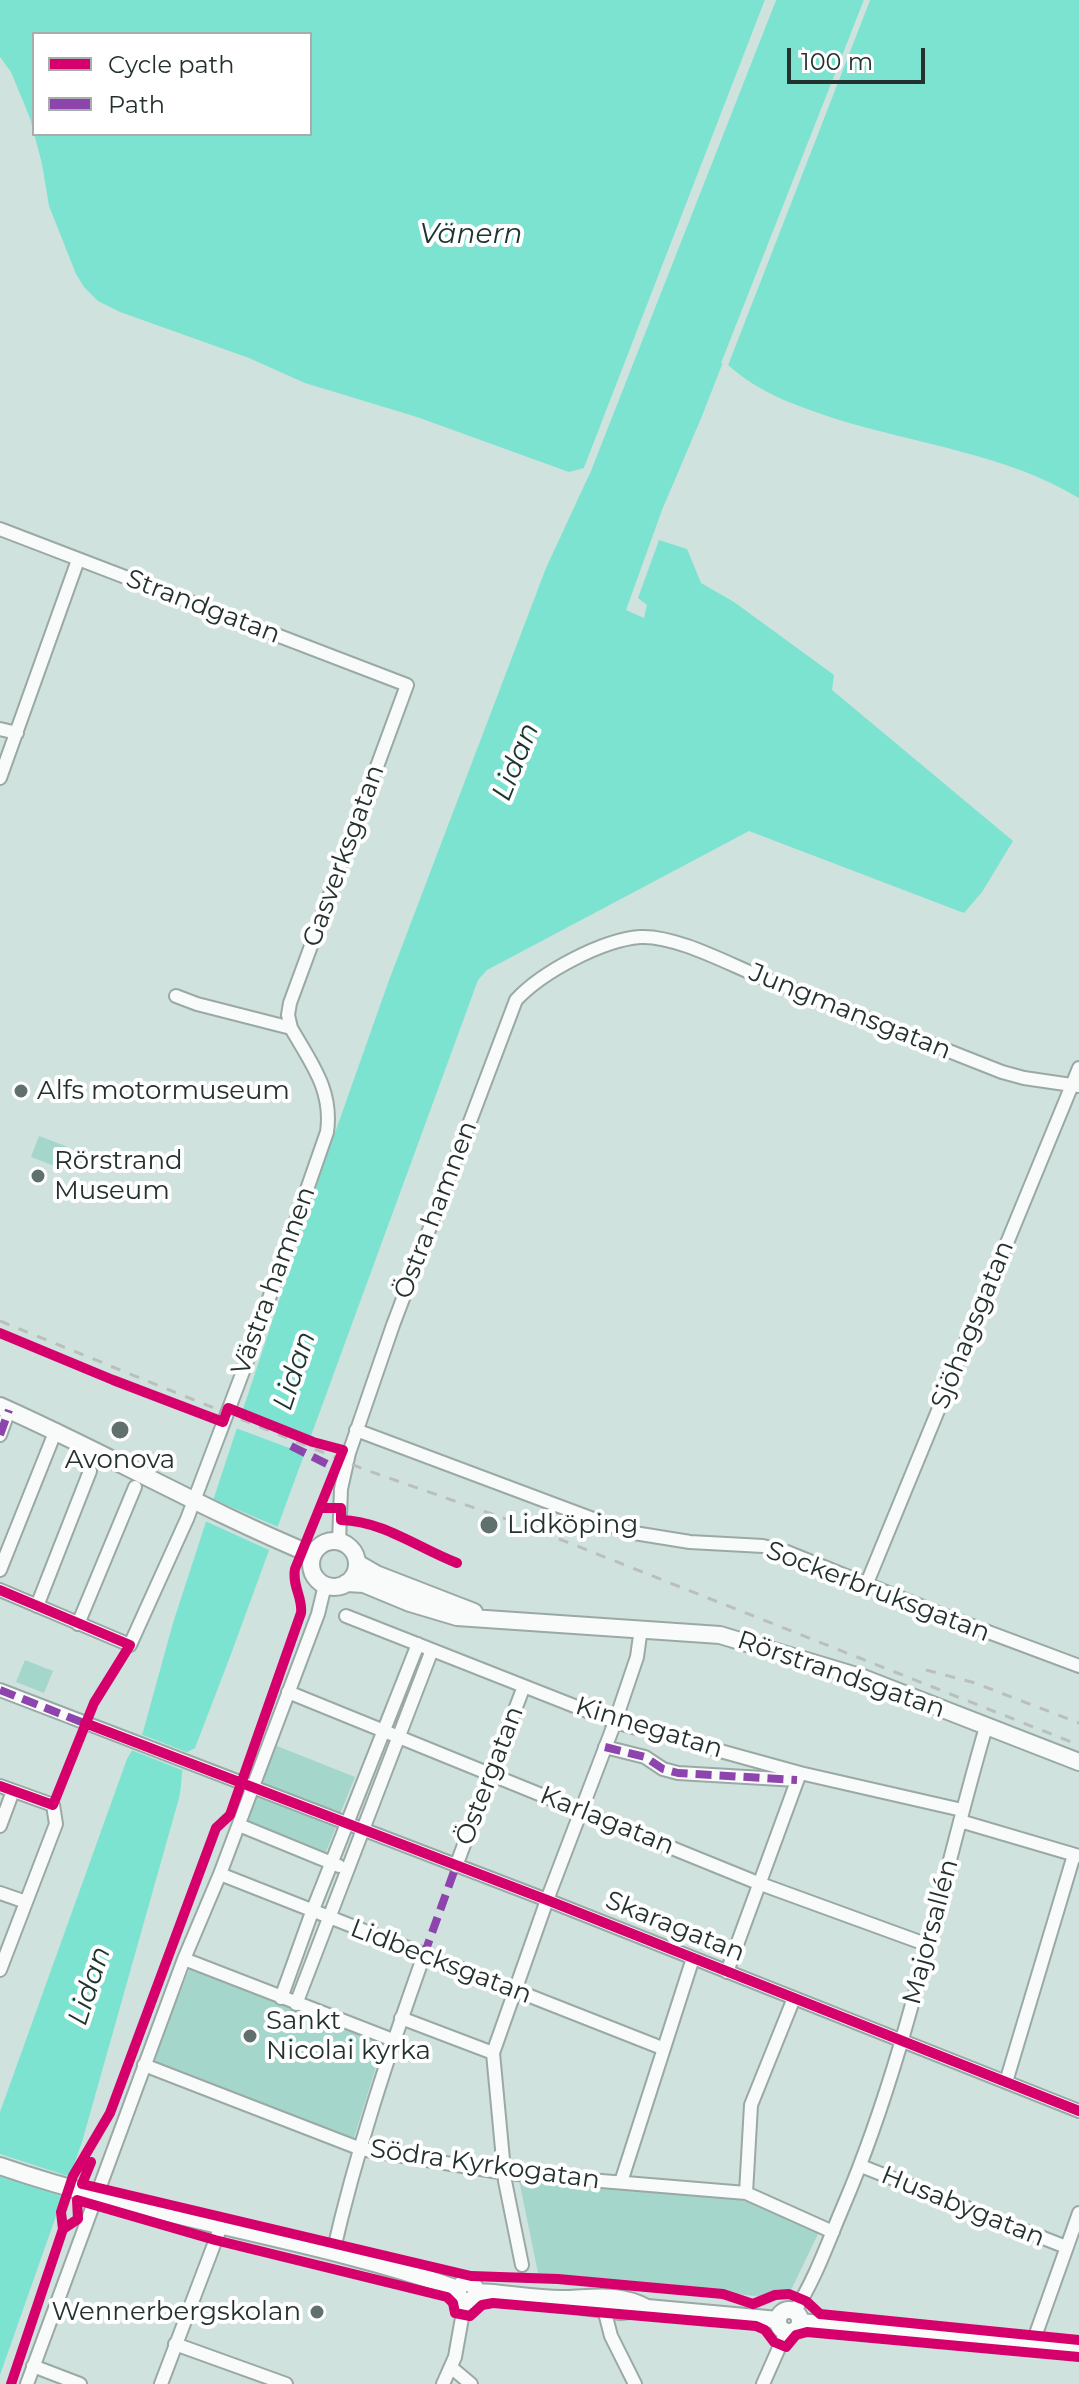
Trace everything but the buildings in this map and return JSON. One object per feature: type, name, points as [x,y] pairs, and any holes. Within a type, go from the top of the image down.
[{"type":"main road","points":[[5,1408],[56,1430],[209,1510],[313,1555]]},
{"type":"main road","points":[[339,1542],[352,1549],[357,1563],[354,1575],[338,1587],[325,1585],[314,1576],[313,1555],[323,1544],[339,1542]]},
{"type":"main road","name":"Rörstrandsgatan","points":[[357,1563],[387,1579],[498,1620]]},
{"type":"main road","name":"Rörstrandsgatan","points":[[346,1583],[364,1584],[410,1603],[457,1617],[720,1635],[863,1678],[1079,1762]]},
{"type":"main road","points":[[0,2166],[79,2191],[404,2271],[467,2294],[567,2299],[610,2297],[631,2300],[647,2308]]},
{"type":"main road","points":[[567,2299],[582,2306],[621,2311],[647,2308],[1079,2350]]},
{"type":"street","name":"Strandgatan","points":[[0,529],[407,685]]},
{"type":"street","points":[[0,778],[78,560]]},
{"type":"street","name":"Gasverksgatan","points":[[291,1028],[288,1015],[290,1003],[407,685]]},
{"type":"street","points":[[0,729],[17,733]]},
{"type":"street","name":"Jungmansgatan","points":[[622,941],[655,938],[674,943],[1002,1072],[1076,1085]]},
{"type":"street","name":"Östra hamnen","points":[[339,1542],[344,1472],[356,1430],[516,1000],[548,974],[582,956],[622,941]]},
{"type":"street","points":[[176,996],[291,1028]]},
{"type":"street","name":"Västra hamnen","points":[[78,1624],[130,1645],[193,1502],[250,1353],[327,1132],[330,1111],[325,1091],[291,1028]]},
{"type":"street","name":"Sjöhagsgatan","points":[[867,1583],[1076,1085],[1079,1068]]},
{"type":"street","points":[[0,1435],[5,1408]]},
{"type":"street","points":[[0,1570],[56,1430]]},
{"type":"street","name":"Sockerbruksgatan","points":[[356,1430],[610,1527],[653,1538],[771,1548],[1079,1666]]},
{"type":"street","points":[[37,1606],[90,1471]]},
{"type":"street","points":[[0,1590],[78,1624],[135,1487]]},
{"type":"street","points":[[27,2384],[184,1959],[220,1874],[318,1614],[325,1585]]},
{"type":"street","name":"Kinnegatan","points":[[346,1616],[615,1722],[798,1776],[961,1815],[1077,1855]]},
{"type":"street","points":[[522,2265],[505,2173],[493,2053],[615,1722],[637,1657],[641,1628]]},
{"type":"street","points":[[281,1998],[331,1862],[418,1644]]},
{"type":"street","points":[[296,2004],[432,1650]]},
{"type":"street","name":"Östergatan","points":[[456,1866],[524,1686]]},
{"type":"street","name":"Skaragatan","points":[[0,1690],[547,1900],[1079,2111]]},
{"type":"street","name":"Karlagatan","points":[[288,1692],[758,1883],[928,1945]]},
{"type":"street","name":"Majorsallén","points":[[763,2384],[861,2166],[902,2042],[986,1727]]},
{"type":"street","points":[[605,1747],[645,1757],[670,1771],[722,1777],[798,1776],[727,1972]]},
{"type":"street","points":[[0,1786],[53,1805],[56,1824],[0,1970]]},
{"type":"street","points":[[0,1826],[13,1791]]},
{"type":"street","points":[[239,1825],[350,1869]]},
{"type":"street","points":[[1006,2082],[1077,1855]]},
{"type":"street","name":"Lidbecksgatan","points":[[220,1874],[662,2048]]},
{"type":"street","points":[[0,1893],[26,1902]]},
{"type":"street","points":[[333,2253],[393,2040],[424,1955]]},
{"type":"street","points":[[621,2182],[693,1958]]},
{"type":"street","points":[[184,1959],[393,2040]]},
{"type":"street","points":[[746,2193],[751,2105],[794,1998]]},
{"type":"street","points":[[401,2018],[493,2053]]},
{"type":"street","name":"Södra Kyrkogatan","points":[[144,2065],[361,2149],[505,2173],[746,2193],[833,2232]]},
{"type":"street","name":"Husabygatan","points":[[861,2166],[1066,2247]]},
{"type":"street","points":[[1032,2345],[1079,2213]]},
{"type":"street","points":[[161,2384],[221,2226]]},
{"type":"street","points":[[443,2384],[452,2368],[467,2294]]},
{"type":"street","points":[[604,2309],[611,2336],[635,2384]]},
{"type":"street","points":[[175,2344],[286,2384]]},
{"type":"street","points":[[33,2366],[80,2384]]},
{"type":"street","points":[[452,2368],[471,2384]]},
{"type":"shaded area","points":[[39,1136],[68,1147],[60,1168],[31,1157]]},
{"type":"shaded area","points":[[25,1660],[53,1671],[44,1693],[16,1682]]},
{"type":"shaded area","points":[[272,1744],[355,1777],[340,1814],[257,1781]]},
{"type":"shaded area","points":[[253,1793],[336,1827],[325,1854],[242,1821]]},
{"type":"shaded area","points":[[190,1968],[384,2041],[354,2138],[152,2062]]},
{"type":"shaded area","points":[[519,2180],[743,2199],[819,2232],[791,2290],[764,2297],[538,2273]]},
{"type":"water","name":"Vänern","points":[[0,0],[765,0],[584,468],[569,472],[417,417],[305,383],[249,358],[120,312],[98,301],[76,274],[49,206],[35,136],[312,136],[312,32],[32,32],[32,126],[11,72],[0,57]]},
{"type":"water","name":"Lidan","points":[[776,0],[864,0],[702,416],[662,510],[626,610],[644,618],[647,605],[638,598],[659,540],[687,549],[701,583],[734,602],[834,675],[832,690],[1013,841],[982,892],[964,913],[749,831],[487,970],[478,980],[231,1654],[195,1748],[187,1752],[179,1798],[82,2142],[0,2375],[0,2112],[127,1759],[143,1732],[173,1623],[203,1531],[325,1161],[388,983],[546,568],[590,473]]},
{"type":"water","points":[[870,0],[1079,0],[1079,498],[1051,483],[991,460],[807,409],[766,391],[728,365]]},
{"type":"pier","points":[[765,0],[769,0],[709,155],[771,0],[776,0],[590,473],[584,468]]},
{"type":"pier","points":[[864,0],[870,0],[728,365],[721,363]]},
{"type":"pier","points":[[238,1412],[314,1441],[308,1455],[233,1427]]},
{"type":"pier","points":[[213,1499],[278,1527],[269,1550],[205,1521]]},
{"type":"pier","points":[[138,1733],[189,1753],[182,1770],[131,1750]]},
{"type":"pier","points":[[0,2154],[74,2178],[67,2198],[0,2176]]},
{"type":"railway","points":[[0,1321],[366,1470],[529,1527],[1079,1745]]},
{"type":"railway","points":[[926,1670],[975,1683],[1079,1723]]},
{"type":"marked path","points":[[0,1435],[9,1410]]},
{"type":"marked path","points":[[291,1446],[335,1468]]},
{"type":"marked path","points":[[0,1690],[89,1725]]},
{"type":"marked path","points":[[605,1747],[645,1757],[663,1769],[678,1773],[797,1780]]},
{"type":"marked path","points":[[424,1955],[456,1866]]},
{"type":"cycle path","points":[[0,1333],[223,1422],[228,1408],[313,1442],[343,1450],[295,1569],[301,1613],[230,1815],[216,1828],[110,2113],[73,2176],[61,2212],[63,2229],[11,2384]]},
{"type":"cycle path","points":[[321,1508],[341,1508],[341,1520],[386,1530],[457,1563]]},
{"type":"cycle path","points":[[0,1590],[130,1645],[94,1703],[53,1805],[0,1786]]},
{"type":"cycle path","points":[[85,1723],[547,1900],[1079,2111]]},
{"type":"cycle path","points":[[91,2162],[82,2184],[471,2276],[558,2279],[723,2294],[753,2304],[775,2295],[789,2294],[806,2301],[820,2314],[1079,2340]]},
{"type":"cycle path","points":[[63,2229],[78,2219],[77,2200],[215,2240],[447,2297],[453,2303],[455,2313],[470,2316],[482,2305],[493,2303],[756,2326],[765,2330],[774,2342],[786,2347],[796,2335],[807,2332],[1079,2357]]},
{"type":"place","name":"Alfs motormuseum","points":[[21,1091]]},
{"type":"place","name":"Rörstrand Museum","points":[[38,1176]]},
{"type":"place","name":"Avonova","points":[[120,1430]]},
{"type":"place","name":"Lidköping","points":[[489,1525]]},
{"type":"place","name":"Sankt Nicolai kyrka","points":[[250,2036]]},
{"type":"place","name":"Wennerbergskolan","points":[[317,2312]]}]
